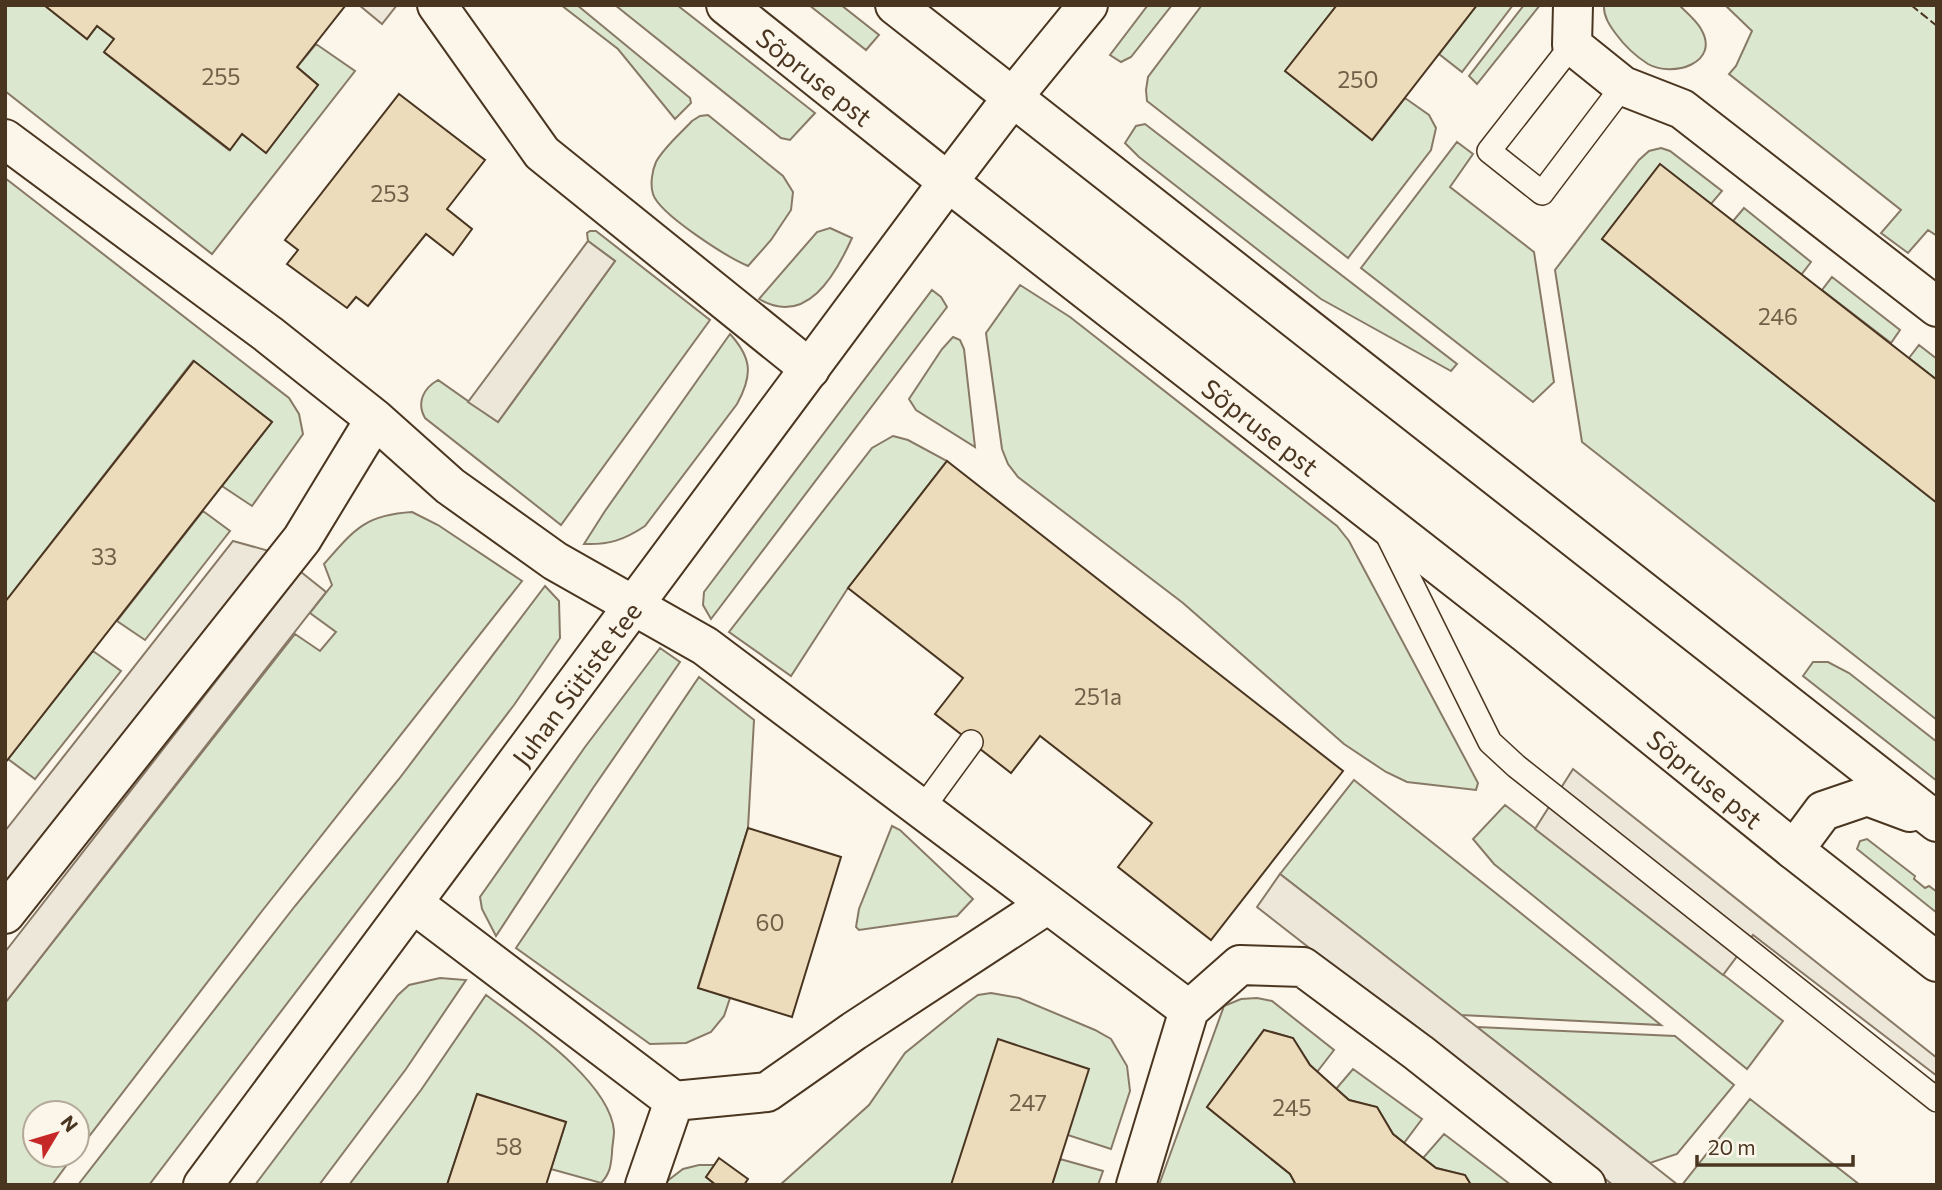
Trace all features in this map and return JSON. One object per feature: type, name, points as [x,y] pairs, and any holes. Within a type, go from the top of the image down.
[{"type":"street","points":[[437,5],[542,152],[810,369]]},
{"type":"street","name":"Sõpruse pst","points":[[726,5],[1378,517],[1937,962]]},
{"type":"street","points":[[895,5],[1936,821]]},
{"type":"street","name":"Juhan Sütiste tee","points":[[203,1185],[636,606],[948,182],[1088,5]]},
{"type":"street","points":[[1573,5],[1573,45],[1623,86],[1682,108],[1937,307]]},
{"type":"street","points":[[5,139],[268,334],[375,419],[450,486],[555,561],[705,646],[1189,1010]]},
{"type":"street","points":[[5,914],[302,539],[375,419]]},
{"type":"street","points":[[1794,850],[1823,811],[1867,796],[1936,821]]},
{"type":"street","points":[[414,904],[674,1101],[767,1092],[854,1031],[1048,904]]},
{"type":"street","points":[[1136,1185],[1189,1010],[1240,965],[1303,967],[1419,1053],[1586,1185]]},
{"type":"street","points":[[645,1185],[674,1101]]},
{"type":"lane","points":[[1573,45],[1489,151],[1542,193],[1623,86]]},
{"type":"lane","points":[[1378,517],[1490,742],[1527,775],[1937,1100]]},
{"type":"lane","points":[[922,809],[971,743]]},
{"type":"green space","points":[[5,5],[44,5],[87,39],[97,26],[114,39],[105,53],[229,150],[242,134],[266,152],[318,85],[297,67],[316,44],[355,71],[212,254],[5,91]]},
{"type":"green space","points":[[561,5],[577,5],[690,98],[691,103],[675,119],[618,49]]},
{"type":"green space","points":[[615,5],[677,5],[815,113],[790,140],[781,138]]},
{"type":"green space","points":[[809,5],[841,5],[879,35],[866,50]]},
{"type":"green space","points":[[1148,5],[1172,5],[1131,57],[1121,62],[1110,55]]},
{"type":"green space","points":[[1202,5],[1337,5],[1286,70],[1373,139],[1405,98],[1429,115],[1436,128],[1431,150],[1348,258],[1147,101],[1148,77]]},
{"type":"green space","points":[[1477,5],[1513,5],[1462,72],[1439,54]]},
{"type":"green space","points":[[1524,5],[1540,5],[1477,84],[1469,76]]},
{"type":"green space","points":[[1604,5],[1679,5],[1701,29],[1705,51],[1700,59],[1681,68],[1658,68],[1648,64],[1616,34],[1606,17]]},
{"type":"green space","points":[[1725,5],[1937,5],[1937,236],[1928,230],[1908,253],[1881,233],[1901,210],[1729,74],[1736,66],[1752,31]]},
{"type":"green space","points":[[708,115],[783,176],[793,192],[791,210],[771,240],[748,266],[710,245],[680,223],[653,194],[653,174],[659,156],[692,121]]},
{"type":"green space","points":[[1145,124],[1457,364],[1451,371],[1321,299],[1139,157],[1125,143],[1136,126]]},
{"type":"green space","points":[[1457,142],[1473,154],[1450,187],[1534,252],[1554,382],[1533,402],[1361,268]]},
{"type":"green space","points":[[1661,148],[1670,151],[1722,191],[1711,204],[1660,165],[1602,239],[1937,503],[1937,720],[1582,442],[1555,270],[1639,160],[1649,151]]},
{"type":"green space","points":[[5,178],[289,398],[299,414],[303,434],[252,506],[222,486],[272,422],[193,361],[5,602]]},
{"type":"green space","points":[[1744,208],[1811,262],[1801,275],[1733,221]]},
{"type":"green space","points":[[830,228],[852,238],[837,268],[817,293],[805,302],[791,307],[776,306],[759,299],[817,232]]},
{"type":"green space","points":[[596,231],[710,320],[561,525],[425,418],[421,401],[425,391],[438,380],[498,422],[615,261],[588,241],[587,233]]},
{"type":"green space","points":[[1832,277],[1900,330],[1891,343],[1822,290]]},
{"type":"green space","points":[[1020,285],[1070,317],[1337,526],[1349,541],[1478,783],[1476,790],[1407,782],[1386,772],[1344,744],[1183,603],[1018,477],[1008,464],[1002,449],[986,333]]},
{"type":"green space","points":[[932,290],[941,297],[947,307],[711,619],[703,605],[704,592]]},
{"type":"green space","points":[[730,334],[743,351],[748,367],[746,384],[737,404],[645,526],[616,541],[584,544],[605,511]]},
{"type":"green space","points":[[953,337],[960,340],[964,349],[975,447],[916,410],[909,399]]},
{"type":"green space","points":[[1919,345],[1937,359],[1937,380],[1909,358]]},
{"type":"green space","points":[[893,436],[908,440],[947,461],[848,588],[791,676],[729,632],[872,448]]},
{"type":"green space","points":[[203,511],[230,531],[145,640],[117,621]]},
{"type":"green space","points":[[412,512],[438,525],[522,581],[262,911],[91,1134],[91,1099],[21,1099],[21,1169],[64,1169],[52,1185],[5,1185],[5,1003],[295,634],[320,651],[336,632],[310,613],[332,585],[324,564],[361,526],[396,514]]},
{"type":"green space","points":[[545,586],[559,601],[560,638],[514,705],[149,1185],[78,1185],[295,906],[399,779]]},
{"type":"green space","points":[[660,648],[680,662],[496,936],[482,909],[480,897],[585,747]]},
{"type":"green space","points":[[93,651],[121,671],[35,779],[8,759]]},
{"type":"green space","points":[[1813,662],[1828,662],[1849,673],[1937,742],[1937,781],[1803,676]]},
{"type":"green space","points":[[699,677],[754,720],[748,828],[698,987],[730,998],[724,1016],[711,1032],[686,1043],[650,1044],[516,948]]},
{"type":"green space","points":[[1354,780],[1661,1025],[1461,1015],[1280,874]]},
{"type":"green space","points":[[1505,805],[1783,1021],[1747,1069],[1494,864],[1473,839]]},
{"type":"green space","points":[[892,826],[900,830],[973,899],[957,916],[859,930],[856,927],[859,909]]},
{"type":"green space","points":[[1867,839],[1915,876],[1914,879],[1925,888],[1929,886],[1937,892],[1937,913],[1857,849],[1860,841]]},
{"type":"green space","points":[[440,978],[466,980],[406,1069],[319,1185],[255,1185],[398,995],[409,985]]},
{"type":"green space","points":[[991,993],[1019,998],[1111,1039],[1127,1066],[1130,1091],[1111,1149],[1068,1135],[951,1185],[780,1185],[869,1105],[905,1053],[978,995]]},
{"type":"green space","points":[[486,995],[542,1037],[581,1073],[598,1093],[609,1112],[614,1131],[610,1165],[604,1180],[601,1183],[551,1169],[566,1122],[477,1094],[447,1185],[349,1185],[421,1090]]},
{"type":"green space","points":[[1241,999],[1272,1001],[1334,1050],[1317,1072],[1293,1038],[1264,1030],[1207,1107],[1290,1174],[1296,1185],[1159,1185],[1224,1006]]},
{"type":"green space","points":[[1477,1027],[1675,1036],[1734,1085],[1677,1154],[1650,1163]]},
{"type":"green space","points":[[1353,1069],[1422,1119],[1404,1143],[1393,1134],[1377,1107],[1349,1100],[1336,1089]]},
{"type":"green space","points":[[1750,1099],[1860,1185],[1682,1185]]},
{"type":"green space","points":[[1444,1134],[1511,1185],[1471,1185],[1465,1175],[1436,1168],[1423,1158]]},
{"type":"green space","points":[[1060,1159],[1103,1171],[1098,1185],[1052,1185]]},
{"type":"green space","points":[[715,1165],[706,1177],[716,1185],[662,1185],[683,1169]]},
{"type":"shaded area","points":[[359,5],[397,5],[382,24]]},
{"type":"shaded area","points":[[588,241],[615,261],[498,422],[468,402]]},
{"type":"shaded area","points":[[233,541],[269,551],[5,887],[5,831]]},
{"type":"shaded area","points":[[301,572],[326,592],[5,1003],[5,952]]},
{"type":"shaded area","points":[[1573,769],[1937,1058],[1937,1076],[1753,935],[1723,975],[1535,829]]},
{"type":"shaded area","points":[[1280,874],[1678,1185],[1613,1185],[1257,907]]},
{"type":"building","points":[[44,5],[345,6],[297,67],[318,85],[266,153],[242,134],[230,150],[104,52],[114,39],[97,26],[87,39]]},
{"type":"building","points":[[1337,5],[1477,5],[1372,140],[1285,71]]},
{"type":"building","points":[[399,94],[485,160],[447,209],[472,229],[453,255],[426,234],[368,306],[356,297],[347,308],[287,264],[298,250],[285,240]]},
{"type":"building","points":[[1660,164],[1937,380],[1937,503],[1602,239]]},
{"type":"building","points":[[194,361],[272,422],[5,763],[5,602]]},
{"type":"building","points":[[947,461],[1343,771],[1211,940],[1118,867],[1152,823],[1040,736],[1011,773],[935,714],[963,678],[848,588]]},
{"type":"building","points":[[748,828],[841,857],[792,1017],[698,988]]},
{"type":"building","points":[[1264,1030],[1293,1038],[1310,1065],[1349,1100],[1377,1107],[1393,1134],[1436,1168],[1465,1175],[1471,1185],[1296,1185],[1290,1174],[1207,1107]]},
{"type":"building","points":[[998,1039],[1089,1069],[1052,1185],[951,1185]]},
{"type":"building","points":[[477,1094],[566,1122],[546,1185],[447,1185]]},
{"type":"building","points":[[719,1158],[748,1179],[744,1185],[716,1185],[706,1177]]},
{"type":"fence","points":[[1911,5],[1937,26]]}]
